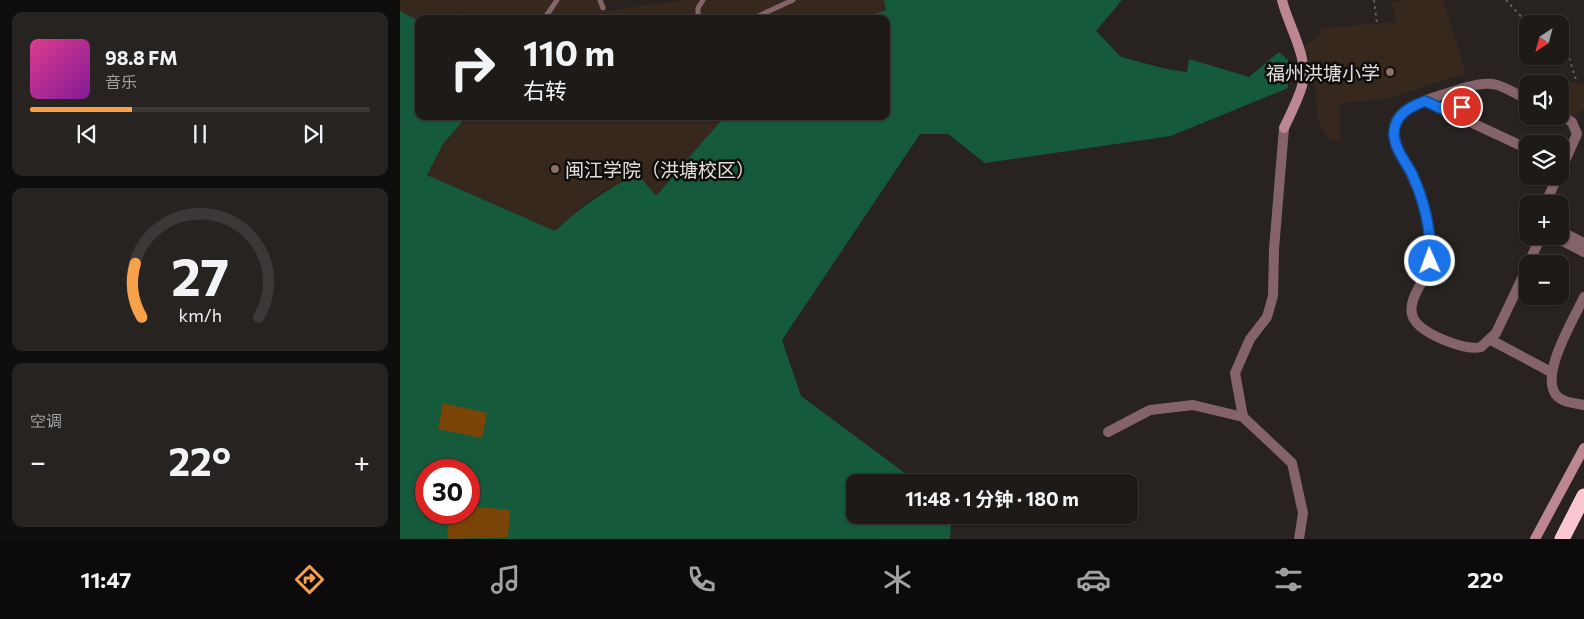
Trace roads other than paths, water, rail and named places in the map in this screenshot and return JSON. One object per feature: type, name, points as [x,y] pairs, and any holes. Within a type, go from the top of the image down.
[{"type":"highway","points":[[1563,538],[1584,496]]},
{"type":"street","points":[[1243,417],[1235,373],[1250,339],[1267,317],[1273,296],[1274,249],[1284,128],[1300,91],[1304,76],[1298,48],[1282,0]]},
{"type":"street","points":[[1519,96],[1495,84],[1461,90],[1425,101],[1403,112],[1399,117],[1394,132],[1399,150],[1417,187],[1430,242],[1430,261],[1413,300],[1412,314],[1414,320],[1426,330],[1466,347],[1482,347],[1491,340],[1519,283]]},
{"type":"street","points":[[1459,117],[1462,101],[1461,90]]},
{"type":"street","points":[[1425,101],[1519,145]]},
{"type":"street","points":[[1569,120],[1572,122],[1577,134],[1569,150]]},
{"type":"street","points":[[1569,236],[1584,243]]},
{"type":"street","points":[[1565,245],[1584,252]]},
{"type":"street","points":[[1584,297],[1551,372],[1551,384],[1558,397],[1568,402],[1584,405]]},
{"type":"street","points":[[1491,340],[1551,372]]},
{"type":"street","points":[[1108,432],[1150,410],[1193,405],[1243,417],[1292,464],[1303,512],[1299,539]]},
{"type":"street","points":[[1535,539],[1584,448]]},
{"type":"lane","points":[[600,0],[603,8]]},
{"type":"lane","points":[[698,15],[698,8],[703,0]]},
{"type":"lane","points":[[761,15],[793,0]]},
{"type":"lane","points":[[546,15],[555,1]]},
{"type":"place","name":"福州洪塘小学","points":[[1390,72]]},
{"type":"place","name":"闽江学院（洪塘校区）","points":[[555,169]]}]
